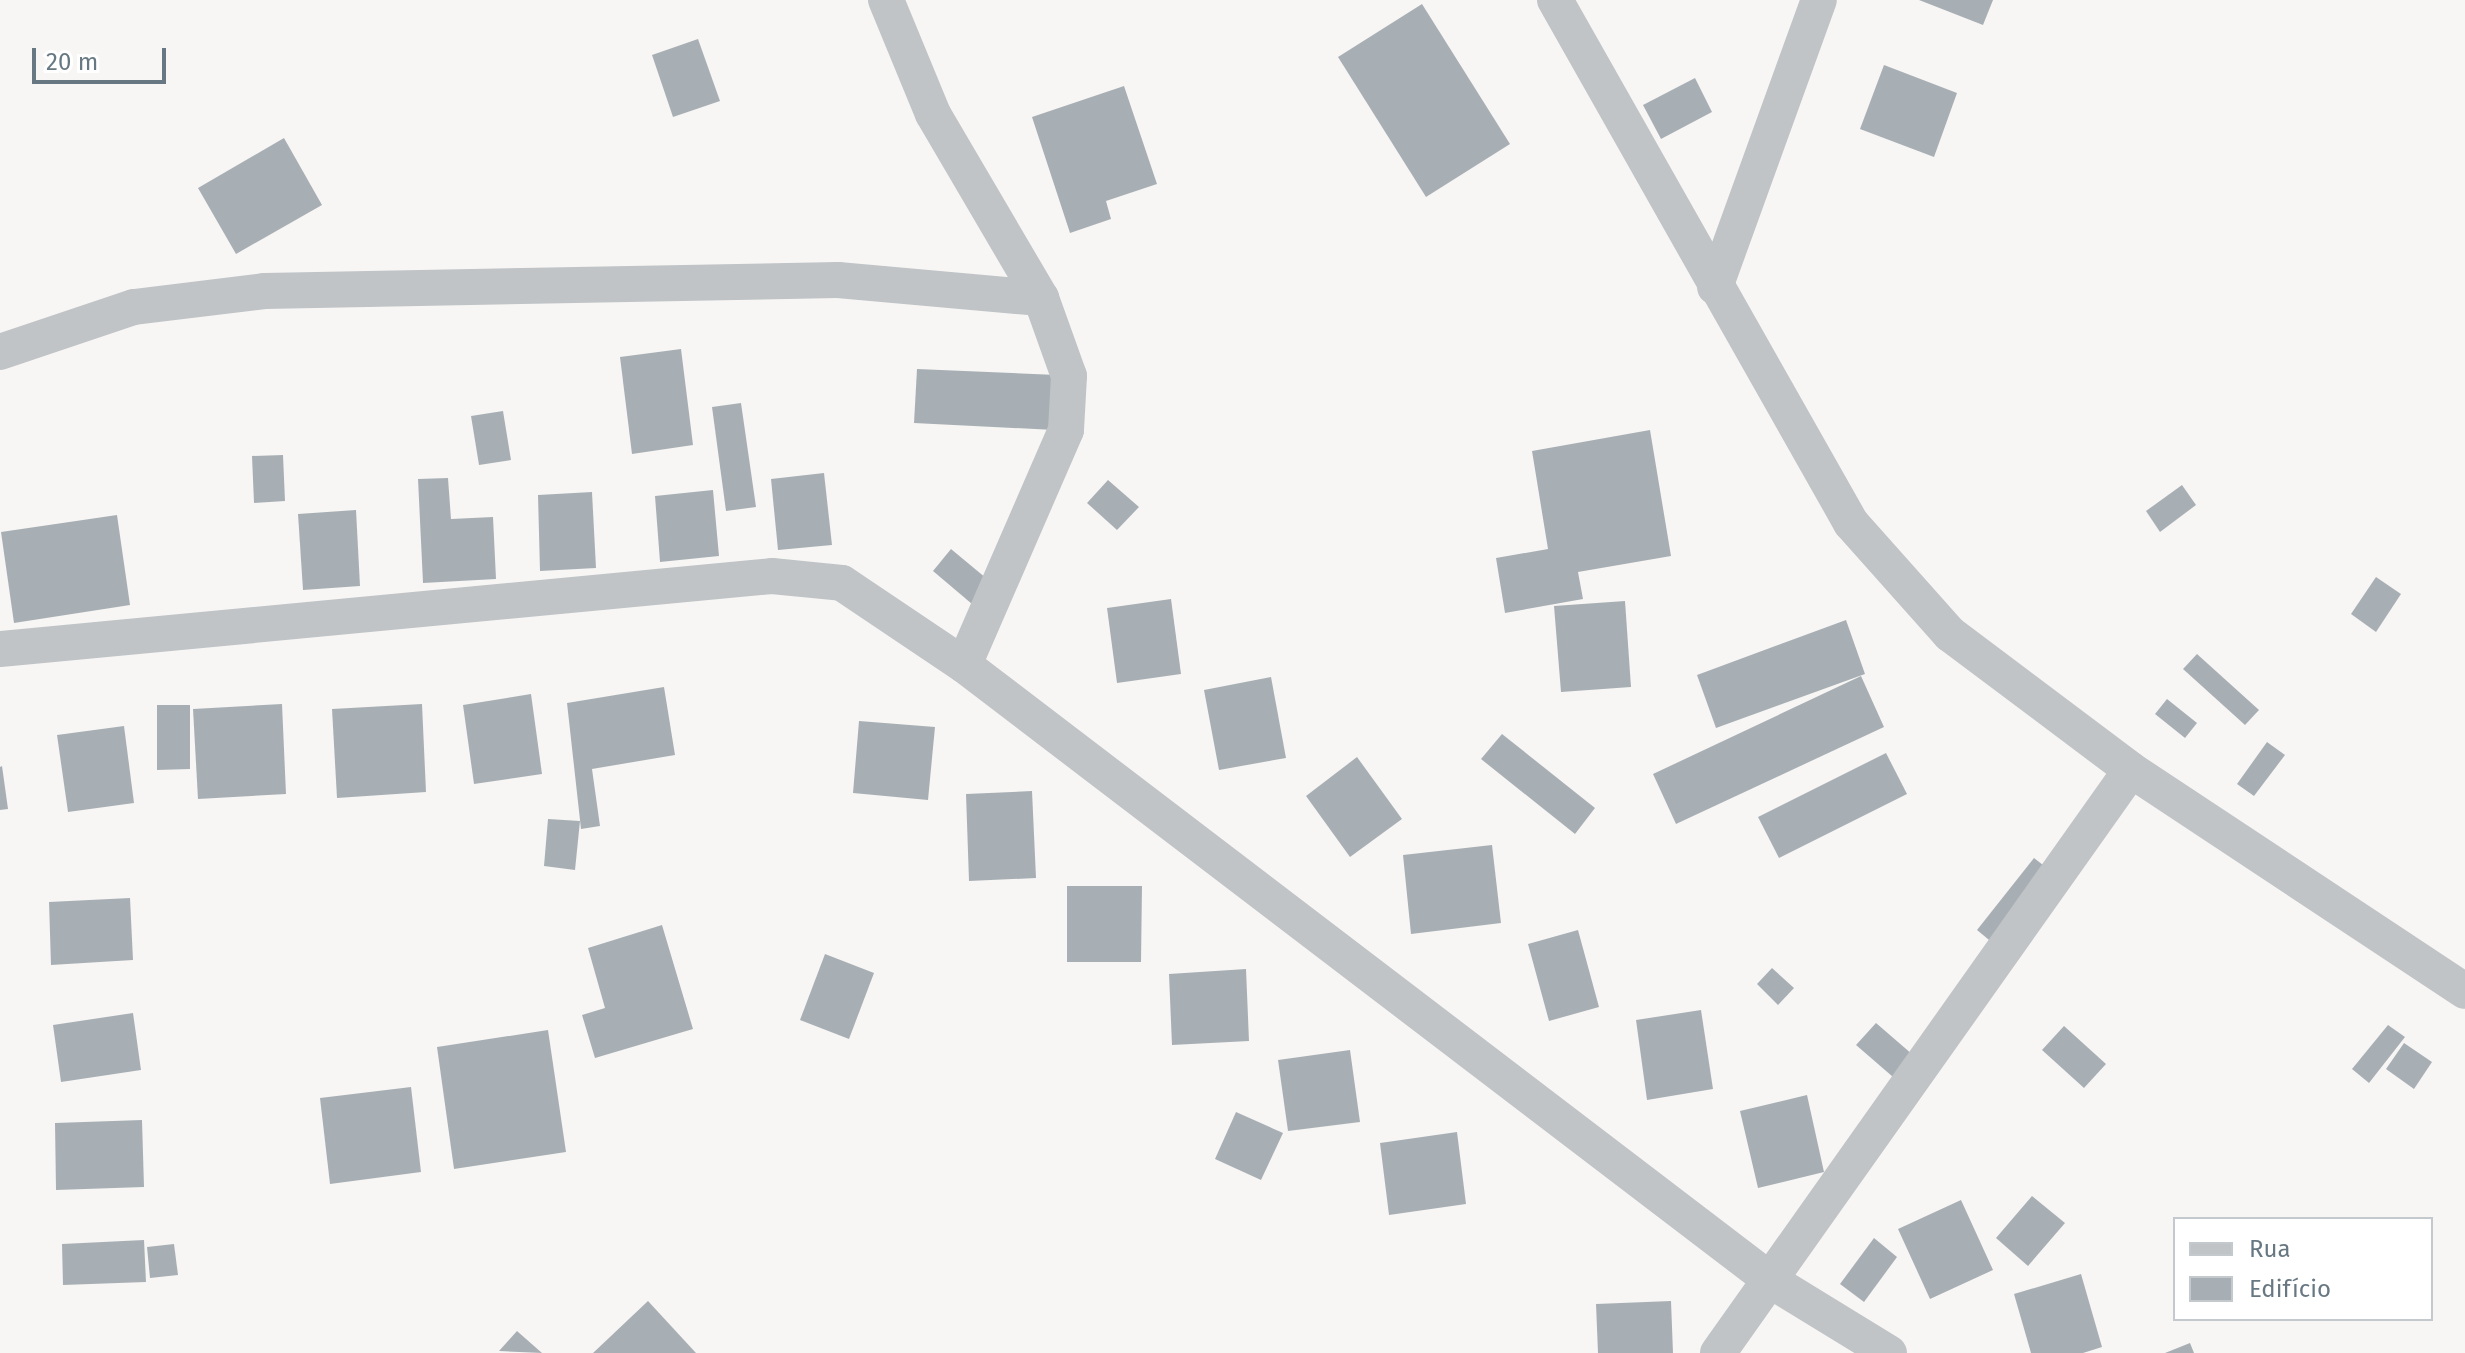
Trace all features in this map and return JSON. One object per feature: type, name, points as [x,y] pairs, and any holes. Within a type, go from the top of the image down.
[{"type":"street","points":[[886,0],[933,114],[1041,298],[1069,376],[1066,430],[964,665]]},
{"type":"street","points":[[1555,0],[1851,523],[1950,634],[2131,770],[2465,991]]},
{"type":"street","points":[[1715,287],[1819,0]]},
{"type":"street","points":[[0,352],[134,307],[264,291],[838,280],[1041,298]]},
{"type":"street","points":[[0,649],[772,576],[842,583],[964,665],[1773,1282],[1889,1353]]},
{"type":"street","points":[[1718,1353],[1773,1282],[2131,770]]},
{"type":"building","points":[[1919,0],[1993,0],[1983,25]]},
{"type":"building","points":[[1422,4],[1510,144],[1426,197],[1338,57]]},
{"type":"building","points":[[698,39],[720,101],[673,117],[652,55]]},
{"type":"building","points":[[1884,65],[1957,93],[1934,157],[1860,129]]},
{"type":"building","points":[[1695,78],[1712,112],[1661,139],[1643,105]]},
{"type":"building","points":[[1124,86],[1157,184],[1106,201],[1111,219],[1070,233],[1032,117]]},
{"type":"building","points":[[284,138],[322,205],[236,254],[198,188]]},
{"type":"building","points":[[681,349],[693,445],[632,454],[620,357]]},
{"type":"building","points":[[917,369],[1057,375],[1054,430],[914,423]]},
{"type":"building","points":[[741,403],[756,507],[726,511],[712,407]]},
{"type":"building","points":[[503,411],[511,460],[479,465],[471,416]]},
{"type":"building","points":[[1650,430],[1671,556],[1578,572],[1583,599],[1505,613],[1496,558],[1548,549],[1532,451]]},
{"type":"building","points":[[283,455],[285,501],[254,503],[252,456]]},
{"type":"building","points":[[824,473],[832,545],[778,550],[771,479]]},
{"type":"building","points":[[448,478],[451,519],[493,517],[496,579],[423,583],[418,479]]},
{"type":"building","points":[[1108,480],[1139,507],[1117,530],[1087,503]]},
{"type":"building","points":[[2182,485],[2196,505],[2160,532],[2146,511]]},
{"type":"building","points":[[713,490],[719,556],[660,562],[655,496]]},
{"type":"building","points":[[592,492],[596,568],[540,571],[538,495]]},
{"type":"building","points":[[356,510],[360,586],[303,590],[298,514]]},
{"type":"building","points":[[117,515],[130,605],[14,623],[1,532]]},
{"type":"building","points":[[951,549],[1004,593],[985,615],[933,571]]},
{"type":"building","points":[[2376,577],[2401,594],[2376,632],[2351,614]]},
{"type":"building","points":[[1171,599],[1181,674],[1117,683],[1107,608]]},
{"type":"building","points":[[1625,601],[1631,687],[1561,692],[1554,606]]},
{"type":"building","points":[[1846,620],[1865,674],[1716,728],[1697,675]]},
{"type":"building","points":[[2197,654],[2259,710],[2245,725],[2183,669]]},
{"type":"building","points":[[1861,676],[1884,727],[1676,824],[1653,774]]},
{"type":"building","points":[[1271,677],[1286,758],[1219,770],[1204,690]]},
{"type":"building","points":[[664,687],[675,755],[592,769],[600,826],[581,829],[567,703]]},
{"type":"building","points":[[531,694],[542,774],[474,784],[463,705]]},
{"type":"building","points":[[2167,699],[2197,723],[2185,738],[2155,714]]},
{"type":"building","points":[[282,704],[286,794],[198,799],[193,709]]},
{"type":"building","points":[[422,704],[426,792],[337,798],[332,709]]},
{"type":"building","points":[[157,705],[190,705],[190,769],[157,770]]},
{"type":"building","points":[[859,721],[935,727],[928,800],[853,793]]},
{"type":"building","points":[[124,726],[134,803],[68,812],[57,735]]},
{"type":"building","points":[[1502,734],[1595,808],[1575,834],[1481,759]]},
{"type":"building","points":[[2267,742],[2285,755],[2254,796],[2237,784]]},
{"type":"building","points":[[1886,753],[1907,794],[1779,858],[1758,817]]},
{"type":"building","points":[[1357,757],[1402,819],[1350,857],[1306,796]]},
{"type":"building","points":[[0,767],[8,809],[0,810]]},
{"type":"building","points":[[1032,791],[1036,878],[969,881],[966,794]]},
{"type":"building","points":[[548,819],[580,821],[575,870],[544,866]]},
{"type":"building","points":[[1492,845],[1501,923],[1411,934],[1403,855]]},
{"type":"building","points":[[2034,858],[2070,886],[2012,959],[1977,930]]},
{"type":"building","points":[[1067,886],[1142,886],[1141,962],[1067,962]]},
{"type":"building","points":[[130,898],[133,960],[51,965],[49,902]]},
{"type":"building","points":[[662,925],[693,1029],[595,1058],[582,1015],[605,1008],[588,948]]},
{"type":"building","points":[[1578,930],[1599,1007],[1549,1021],[1528,944]]},
{"type":"building","points":[[825,954],[874,973],[849,1039],[800,1020]]},
{"type":"building","points":[[1772,968],[1794,988],[1778,1005],[1757,984]]},
{"type":"building","points":[[1246,969],[1249,1041],[1172,1045],[1169,974]]},
{"type":"building","points":[[1701,1010],[1713,1089],[1647,1100],[1636,1020]]},
{"type":"building","points":[[133,1013],[141,1070],[61,1082],[53,1025]]},
{"type":"building","points":[[1876,1023],[1913,1055],[1893,1077],[1856,1045]]},
{"type":"building","points":[[2388,1025],[2405,1037],[2369,1083],[2352,1069]]},
{"type":"building","points":[[2064,1026],[2106,1064],[2084,1088],[2042,1050]]},
{"type":"building","points":[[548,1030],[566,1152],[454,1169],[437,1047]]},
{"type":"building","points":[[2404,1043],[2432,1062],[2414,1089],[2386,1069]]},
{"type":"building","points":[[1350,1050],[1360,1122],[1288,1131],[1278,1060]]},
{"type":"building","points":[[411,1087],[421,1172],[330,1184],[320,1098]]},
{"type":"building","points":[[1807,1095],[1824,1172],[1758,1188],[1740,1111]]},
{"type":"building","points":[[1236,1112],[1283,1133],[1261,1180],[1215,1159]]},
{"type":"building","points":[[142,1120],[144,1187],[56,1190],[55,1123]]},
{"type":"building","points":[[1457,1132],[1466,1204],[1389,1215],[1380,1143]]},
{"type":"building","points":[[2032,1196],[2065,1223],[2028,1266],[1996,1238]]},
{"type":"building","points":[[1961,1200],[1993,1270],[1930,1299],[1898,1229]]},
{"type":"building","points":[[1874,1238],[1897,1257],[1864,1302],[1840,1284]]},
{"type":"building","points":[[144,1240],[146,1282],[63,1285],[62,1244]]},
{"type":"building","points":[[174,1244],[178,1275],[150,1278],[147,1247]]},
{"type":"building","points":[[2081,1274],[2102,1347],[2083,1353],[2031,1353],[2014,1294]]},
{"type":"building","points":[[648,1301],[696,1353],[593,1353]]},
{"type":"building","points":[[1671,1301],[1673,1353],[1598,1353],[1596,1304]]},
{"type":"building","points":[[517,1331],[542,1353],[499,1351]]},
{"type":"building","points":[[2190,1343],[2194,1353],[2165,1353]]}]
